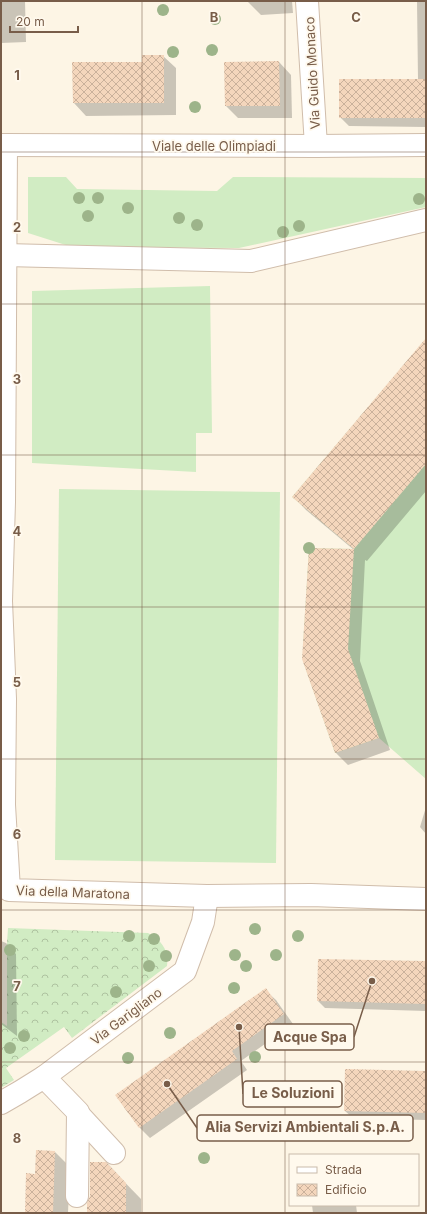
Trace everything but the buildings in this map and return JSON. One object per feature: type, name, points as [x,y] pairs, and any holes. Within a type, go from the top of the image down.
[{"type":"street","name":"Via Guido Monaco","points":[[307,1],[316,146]]},
{"type":"street","name":"Viale delle Olimpiadi","points":[[4,145],[426,145]]},
{"type":"street","name":"Via della Maratona","points":[[4,145],[5,254],[3,300],[1,602],[3,699],[2,805],[5,891],[426,899]]},
{"type":"street","points":[[5,254],[251,261],[426,220]]},
{"type":"street","name":"Via Garigliano","points":[[1,1103],[44,1077],[185,971],[203,922],[207,896]]},
{"type":"street","points":[[44,1077],[78,1112],[78,1114],[114,1153]]},
{"type":"street","points":[[77,1196],[78,1114]]},
{"type":"green space","points":[[28,177],[66,177],[77,189],[217,191],[233,177],[426,178],[426,207],[239,248],[72,247],[28,233]]},
{"type":"green space","points":[[210,286],[212,433],[196,433],[196,472],[32,463],[32,291]]},
{"type":"green space","points":[[426,339],[426,779],[379,738],[335,753],[304,664],[347,649],[303,646],[309,548],[354,549],[292,497]]},
{"type":"green space","points":[[59,489],[280,492],[276,863],[55,860]]},
{"type":"green space","points":[[8,928],[148,933],[164,946],[167,956],[167,966],[72,1038],[64,1027],[6,1068],[14,1080],[1,1088],[1,1022],[7,1026]]},
{"type":"place","name":"Acque Spa","points":[[372,981]]},
{"type":"place","name":"Le Soluzioni","points":[[239,1027]]},
{"type":"place","name":"Alia Servizi Ambientali S.p.A.","points":[[167,1084]]}]
